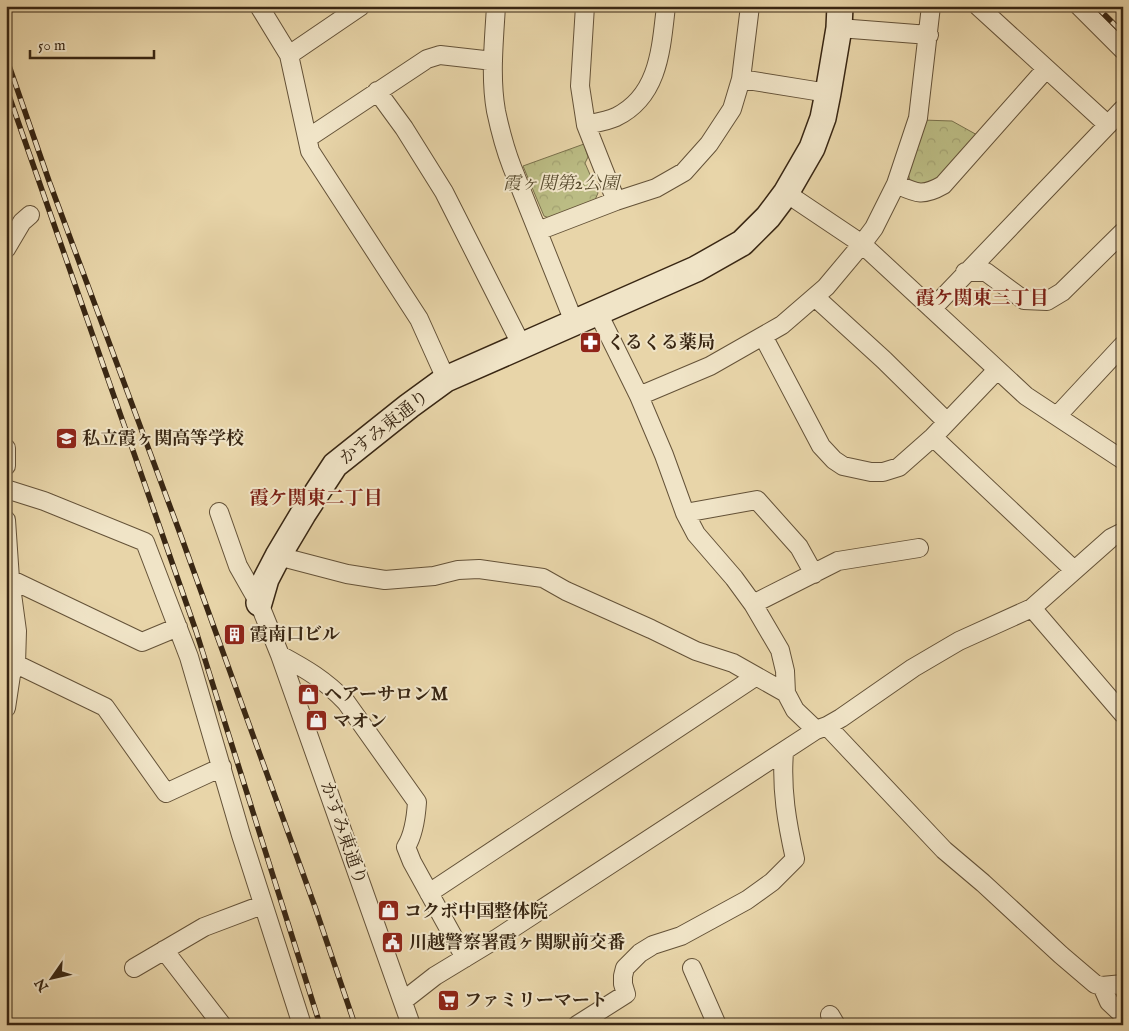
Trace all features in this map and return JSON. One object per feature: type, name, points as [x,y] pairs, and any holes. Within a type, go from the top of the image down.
[{"type":"street","points":[[258,6],[289,55],[310,151],[419,319],[446,380]]},
{"type":"street","points":[[289,55],[361,6]]},
{"type":"street","points":[[496,6],[492,61],[496,109],[503,141],[574,322]]},
{"type":"street","points":[[585,6],[580,86],[586,125],[616,201]]},
{"type":"street","points":[[586,125],[615,117],[632,107],[648,89],[661,54],[666,6]]},
{"type":"street","points":[[538,231],[656,188],[684,172],[709,144],[732,109],[742,79],[750,6]]},
{"type":"street","points":[[639,396],[710,366],[782,325],[826,287],[862,244],[874,228],[896,184],[918,118],[932,6]]},
{"type":"street","points":[[978,6],[1108,125]]},
{"type":"street","points":[[1079,6],[1123,50]]},
{"type":"street","points":[[840,17],[928,35]]},
{"type":"street","name":"かすみ東通り","points":[[411,1025],[280,655],[259,603],[266,579],[303,514],[335,465],[409,406],[446,380],[696,269],[742,243],[768,218],[786,193],[812,148],[823,118],[840,17]]},
{"type":"street","points":[[308,138],[427,59],[440,55],[492,61]]},
{"type":"street","points":[[896,184],[915,193],[924,194],[943,185],[1046,69]]},
{"type":"street","points":[[742,79],[828,93]]},
{"type":"street","points":[[377,91],[404,128],[444,192],[522,346]]},
{"type":"street","points":[[932,309],[965,272],[1123,109]]},
{"type":"street","points":[[786,193],[862,244],[1026,396],[1123,460]]},
{"type":"street","points":[[6,249],[22,222],[30,215]]},
{"type":"street","points":[[965,272],[986,272],[1024,300],[1047,301],[1062,292],[1123,232]]},
{"type":"street","points":[[814,297],[884,360],[947,422]]},
{"type":"street","points":[[598,313],[639,396],[685,513],[696,534],[734,578],[753,604],[780,650],[785,671],[786,694],[795,710],[822,728],[944,850],[983,883],[1061,956],[1095,984],[1102,986],[1123,984]]},
{"type":"street","points":[[763,336],[821,446],[834,460],[843,466],[871,472],[883,472],[899,467],[933,437],[997,370]]},
{"type":"street","points":[[1057,416],[1123,345]]},
{"type":"street","points":[[933,437],[1074,570]]},
{"type":"street","points":[[6,448],[6,466]]},
{"type":"street","points":[[6,489],[44,501],[145,542],[189,657],[262,905],[302,1025]]},
{"type":"street","points":[[685,513],[757,500],[799,547],[814,574]]},
{"type":"street","points":[[219,512],[238,566],[259,603]]},
{"type":"street","points":[[6,520],[10,579],[17,631],[16,664],[11,675],[6,708]]},
{"type":"street","points":[[403,1001],[435,976],[496,940],[913,668],[959,641],[1032,608],[1111,538],[1123,532]]},
{"type":"street","points":[[753,604],[838,561],[919,548]]},
{"type":"street","points":[[278,556],[347,574],[385,580],[434,576],[458,570],[478,569],[543,578],[566,591],[696,651],[732,663],[786,694]]},
{"type":"street","points":[[10,579],[142,642],[178,627]]},
{"type":"street","points":[[1032,608],[1123,714]]},
{"type":"street","points":[[280,655],[315,674],[346,702],[417,802],[416,819],[411,839],[406,847],[465,958]]},
{"type":"street","points":[[16,664],[105,708],[166,793],[222,767]]},
{"type":"street","points":[[429,893],[755,676]]},
{"type":"street","points":[[577,1025],[626,994],[622,976],[625,968],[640,953],[653,945],[681,936],[747,900],[772,882],[795,860],[785,813],[782,772],[784,752]]},
{"type":"street","points":[[134,968],[204,928],[262,905]]},
{"type":"street","points":[[164,950],[222,1025]]},
{"type":"street","points":[[692,968],[716,1025]]},
{"type":"street","points":[[1102,986],[1109,1002],[1123,1015]]},
{"type":"green space","points":[[922,120],[952,121],[979,136],[939,179],[928,187],[910,181],[908,173]]},
{"type":"green space","name":"霞ヶ関第2公園","points":[[584,144],[588,157],[585,163],[598,193],[595,200],[549,218],[544,216],[523,166]]},
{"type":"railway","points":[[1096,6],[1123,33]]},
{"type":"railway","points":[[6,57],[49,181],[181,536],[315,907],[355,1025]]},
{"type":"railway","points":[[6,87],[196,631],[320,1025]]},
{"type":"place","name":"くるくる薬局","points":[[591,342]]},
{"type":"place","name":"私立霞ヶ関高等学校","points":[[66,438]]},
{"type":"place","name":"霞南口ビル","points":[[234,634]]},
{"type":"place","name":"ヘアーサロンM","points":[[308,694]]},
{"type":"place","name":"マオン","points":[[317,721]]},
{"type":"place","name":"コクボ中国整体院","points":[[388,911]]},
{"type":"place","name":"川越警察署霞ヶ関駅前交番","points":[[393,942]]},
{"type":"place","name":"ファミリーマート","points":[[448,1000]]},
{"type":"district","name":"霞ケ関東三丁目","points":[[982,297]]},
{"type":"district","name":"霞ケ関東二丁目","points":[[316,497]]}]
